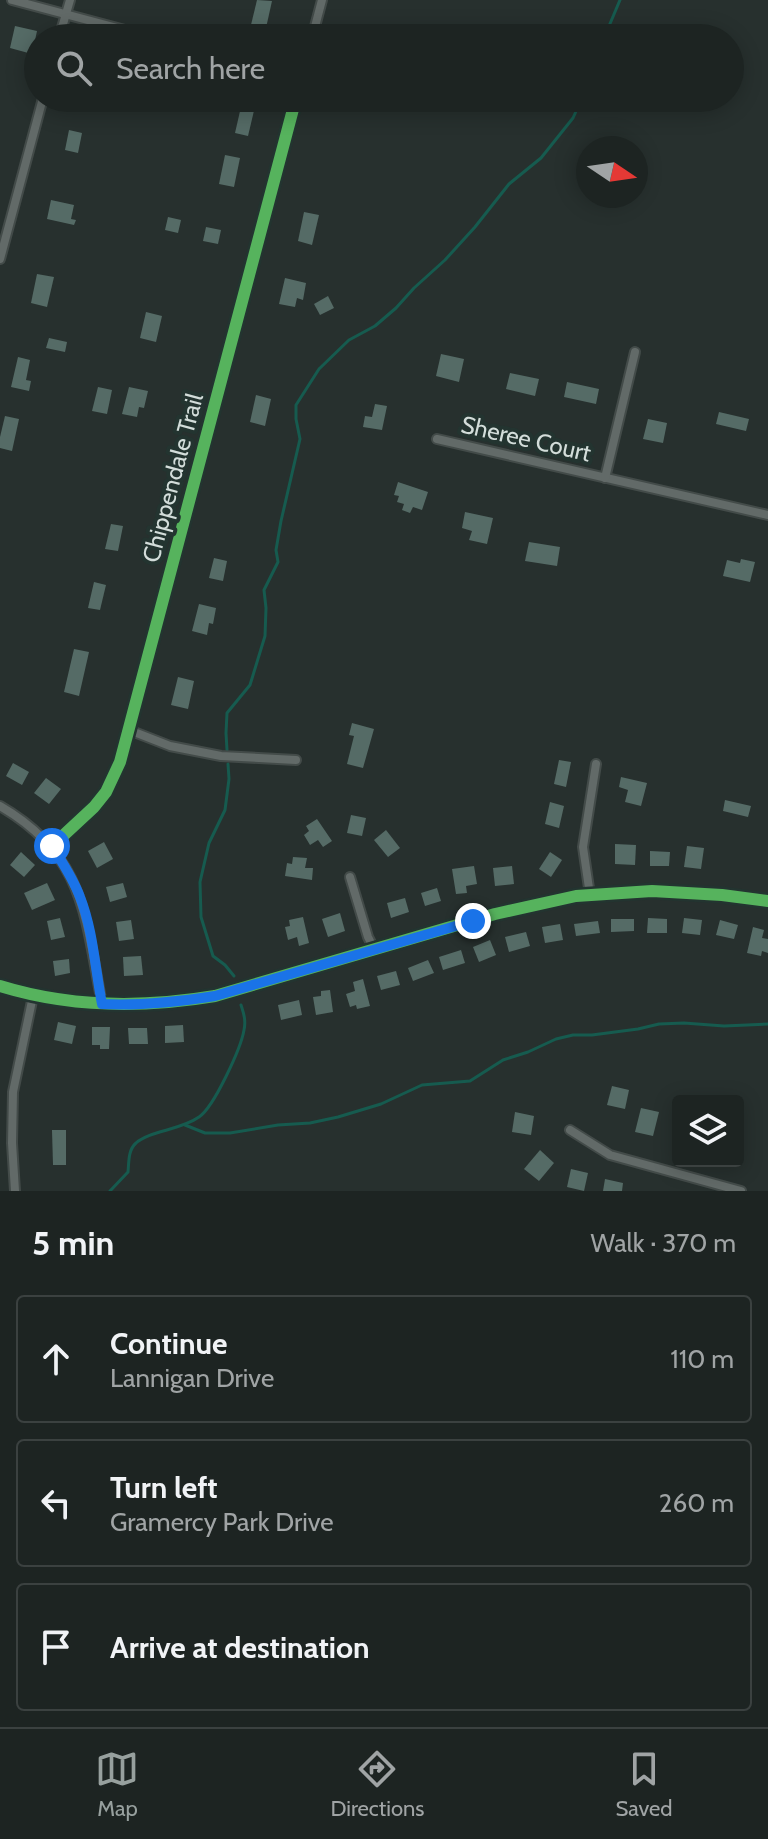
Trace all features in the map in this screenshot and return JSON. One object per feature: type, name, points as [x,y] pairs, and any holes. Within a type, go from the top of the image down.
[{"type":"street","points":[[12,0],[101,24]]},
{"type":"street","points":[[63,24],[70,0]]},
{"type":"street","points":[[316,24],[322,0]]},
{"type":"street","points":[[0,259],[39,112]]},
{"type":"street","name":"Chippendale Trail","points":[[52,846],[94,807],[106,792],[120,762],[292,112]]},
{"type":"street","points":[[605,478],[635,352]]},
{"type":"street","name":"Sheree Court","points":[[437,439],[768,515]]},
{"type":"street","points":[[129,730],[170,746],[221,756],[296,760]]},
{"type":"street","points":[[590,895],[583,847],[596,764]]},
{"type":"street","points":[[0,806],[34,829],[52,846],[68,871],[80,898],[90,935],[102,1004]]},
{"type":"street","points":[[350,877],[375,951]]},
{"type":"street","points":[[0,986],[33,996],[102,1004],[151,1004],[215,996],[538,903],[590,895],[652,891],[768,901]]},
{"type":"street","points":[[15,1191],[13,1092],[33,996]]},
{"type":"street","points":[[570,1130],[610,1155],[741,1191]]},
{"type":"building","points":[[257,0],[272,1],[267,24],[251,24]]},
{"type":"building","points":[[15,26],[24,28],[24,52],[10,48]]},
{"type":"building","points":[[240,112],[254,112],[248,136],[235,133]]},
{"type":"building","points":[[69,130],[82,133],[78,153],[65,150]]},
{"type":"building","points":[[225,155],[240,158],[234,187],[219,184]]},
{"type":"building","points":[[51,200],[74,205],[71,219],[76,220],[74,225],[47,219]]},
{"type":"building","points":[[304,212],[319,215],[312,245],[298,241]]},
{"type":"building","points":[[168,217],[181,220],[178,233],[165,230]]},
{"type":"building","points":[[206,227],[221,230],[218,244],[203,241]]},
{"type":"building","points":[[37,274],[54,277],[47,307],[31,303]]},
{"type":"building","points":[[285,278],[306,283],[303,300],[297,298],[295,307],[279,304]]},
{"type":"building","points":[[328,296],[334,308],[320,315],[314,304]]},
{"type":"building","points":[[146,312],[162,316],[156,342],[140,338]]},
{"type":"building","points":[[49,338],[67,342],[65,352],[46,348]]},
{"type":"building","points":[[441,354],[464,359],[459,382],[436,376]]},
{"type":"building","points":[[18,357],[30,360],[26,380],[31,381],[29,391],[11,387]]},
{"type":"building","points":[[510,373],[539,379],[535,396],[506,389]]},
{"type":"building","points":[[567,382],[599,389],[596,404],[564,397]]},
{"type":"building","points":[[98,387],[112,390],[107,414],[92,411]]},
{"type":"building","points":[[129,387],[148,391],[144,408],[139,407],[137,417],[122,414]]},
{"type":"building","points":[[256,395],[271,399],[265,426],[250,422]]},
{"type":"building","points":[[375,404],[387,406],[382,430],[363,427],[365,416],[372,417]]},
{"type":"building","points":[[719,412],[749,419],[746,431],[716,424]]},
{"type":"building","points":[[5,416],[19,419],[12,451],[0,448]]},
{"type":"building","points":[[648,419],[667,423],[663,443],[643,439]]},
{"type":"building","points":[[398,482],[428,492],[422,510],[413,507],[410,513],[402,510],[404,504],[397,502],[399,496],[394,495]]},
{"type":"building","points":[[465,512],[493,518],[487,544],[469,540],[472,531],[462,528]]},
{"type":"building","points":[[111,524],[123,526],[118,551],[105,549]]},
{"type":"building","points":[[529,542],[560,547],[557,566],[525,561]]},
{"type":"building","points":[[214,558],[227,561],[223,581],[209,578]]},
{"type":"building","points":[[741,559],[755,562],[750,582],[723,576],[727,560],[740,563]]},
{"type":"building","points":[[94,582],[106,585],[100,610],[88,608]]},
{"type":"building","points":[[199,604],[216,608],[207,635],[192,631]]},
{"type":"building","points":[[74,649],[89,652],[79,696],[64,692]]},
{"type":"building","points":[[178,677],[194,681],[188,709],[171,705]]},
{"type":"building","points":[[352,723],[374,729],[363,768],[347,764],[354,736],[349,735]]},
{"type":"building","points":[[559,760],[571,762],[566,787],[554,784]]},
{"type":"building","points":[[13,763],[29,772],[22,785],[6,776]]},
{"type":"building","points":[[621,777],[647,783],[641,806],[625,802],[628,790],[619,787]]},
{"type":"building","points":[[46,778],[61,789],[49,804],[34,793]]},
{"type":"building","points":[[725,800],[751,806],[748,817],[723,811]]},
{"type":"building","points":[[550,802],[564,806],[559,828],[545,824]]},
{"type":"building","points":[[351,815],[366,818],[362,836],[347,833]]},
{"type":"building","points":[[317,819],[332,841],[323,847],[318,840],[310,845],[304,835],[309,831],[306,826]]},
{"type":"building","points":[[386,830],[400,848],[388,857],[374,840]]},
{"type":"building","points":[[104,842],[113,859],[97,868],[88,851]]},
{"type":"building","points":[[615,844],[636,845],[635,865],[615,864]]},
{"type":"building","points":[[687,846],[704,848],[701,869],[684,867]]},
{"type":"building","points":[[650,851],[670,852],[669,866],[650,866]]},
{"type":"building","points":[[21,852],[35,865],[24,877],[10,865]]},
{"type":"building","points":[[550,852],[562,860],[551,877],[539,869]]},
{"type":"building","points":[[293,857],[307,858],[305,868],[313,868],[312,880],[285,876],[287,863],[292,864]]},
{"type":"building","points":[[474,866],[477,884],[466,886],[467,893],[456,894],[452,869]]},
{"type":"building","points":[[512,866],[514,884],[495,886],[493,868]]},
{"type":"building","points":[[47,883],[55,900],[32,910],[24,893]]},
{"type":"building","points":[[123,883],[127,897],[110,902],[106,887]]},
{"type":"building","points":[[437,888],[441,901],[425,906],[421,893]]},
{"type":"building","points":[[405,898],[409,912],[391,918],[387,903]]},
{"type":"building","points":[[340,913],[345,931],[328,937],[322,919]]},
{"type":"building","points":[[303,917],[309,943],[299,946],[297,937],[288,940],[285,927],[290,926],[289,920]]},
{"type":"building","points":[[60,918],[65,937],[51,940],[47,921]]},
{"type":"building","points":[[648,918],[667,919],[667,933],[647,933]]},
{"type":"building","points":[[684,918],[702,920],[700,935],[682,933]]},
{"type":"building","points":[[611,919],[634,919],[634,931],[611,932]]},
{"type":"building","points":[[131,920],[134,939],[119,941],[116,922]]},
{"type":"building","points":[[720,920],[738,925],[734,939],[716,935]]},
{"type":"building","points":[[598,921],[600,933],[576,936],[574,924]]},
{"type":"building","points":[[560,924],[563,940],[545,943],[542,927]]},
{"type":"building","points":[[753,927],[764,930],[762,938],[768,939],[768,953],[762,951],[761,956],[747,953]]},
{"type":"building","points":[[526,932],[530,946],[509,952],[505,937]]},
{"type":"building","points":[[490,940],[496,955],[479,962],[473,947]]},
{"type":"building","points":[[461,950],[465,963],[443,970],[439,957]]},
{"type":"building","points":[[141,956],[143,975],[124,976],[123,957]]},
{"type":"building","points":[[69,959],[70,973],[55,976],[53,961]]},
{"type":"building","points":[[428,960],[434,973],[413,981],[408,968]]},
{"type":"building","points":[[396,971],[400,985],[381,990],[377,976]]},
{"type":"building","points":[[363,979],[370,1006],[350,1007],[346,994],[355,991],[353,982]]},
{"type":"building","points":[[330,990],[333,1012],[316,1015],[313,997],[321,996],[321,991]]},
{"type":"building","points":[[299,1000],[302,1015],[281,1020],[278,1005]]},
{"type":"building","points":[[58,1022],[76,1026],[72,1044],[54,1040]]},
{"type":"building","points":[[183,1025],[184,1042],[165,1043],[165,1026]]},
{"type":"building","points":[[92,1027],[110,1027],[109,1049],[92,1045]]},
{"type":"building","points":[[128,1028],[147,1028],[148,1044],[129,1044]]},
{"type":"building","points":[[612,1086],[629,1090],[625,1109],[607,1105]]},
{"type":"building","points":[[641,1108],[659,1112],[653,1136],[635,1132]]},
{"type":"building","points":[[515,1112],[534,1116],[531,1135],[512,1132]]},
{"type":"building","points":[[52,1130],[66,1130],[66,1165],[53,1165]]},
{"type":"building","points":[[540,1150],[554,1163],[539,1181],[524,1169]]},
{"type":"building","points":[[571,1169],[588,1173],[584,1191],[567,1187]]},
{"type":"building","points":[[605,1179],[623,1183],[622,1191],[603,1191]]},
{"type":"waterway","points":[[610,24],[620,0]]},
{"type":"waterway","points":[[227,750],[227,713],[250,685],[265,636],[264,590],[278,562],[276,550],[281,521],[300,439],[296,405],[319,369],[349,340],[375,326],[396,308],[445,260],[509,184],[541,158],[576,112]]},
{"type":"waterway","points":[[228,764],[225,810],[209,843],[200,882],[201,917],[213,956],[234,976]]},
{"type":"waterway","points":[[110,1191],[128,1172],[130,1153],[136,1143],[192,1121],[212,1102],[242,1038],[245,1024],[241,1005]]},
{"type":"waterway","points":[[185,1125],[205,1133],[230,1133],[338,1117],[381,1104],[422,1085],[470,1081],[503,1060],[573,1035],[592,1035],[659,1024],[768,1024]]},
{"type":"cycle path","points":[[52,846],[94,807],[106,792],[120,762],[292,112]]},
{"type":"cycle path","points":[[0,986],[80,1002],[161,1003],[215,996],[495,914],[576,896],[652,891],[768,901]]},
{"type":"route","points":[[52,846],[80,898],[102,1004],[138,1005],[215,996],[473,921]]}]
